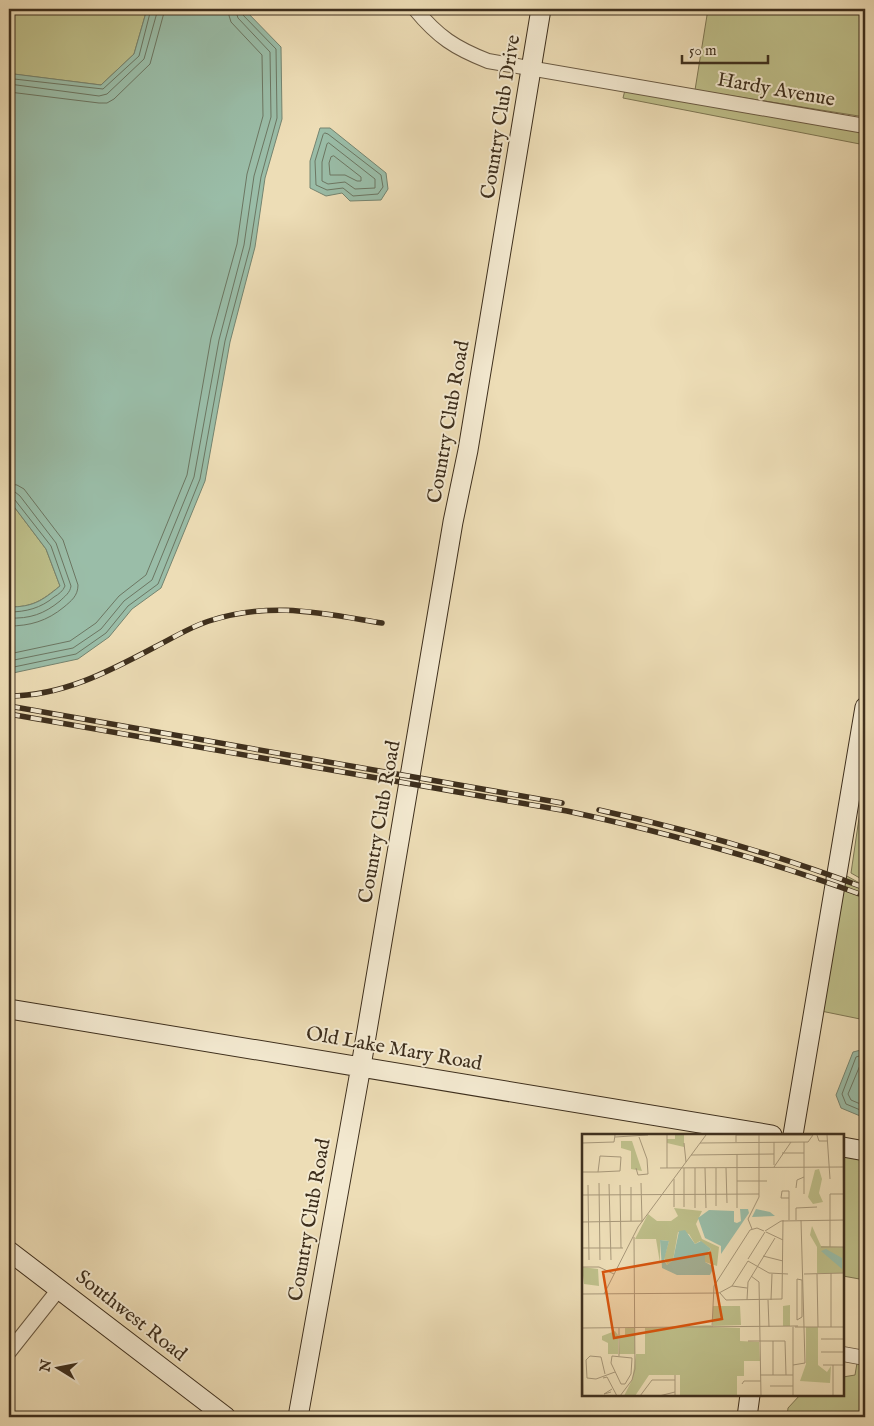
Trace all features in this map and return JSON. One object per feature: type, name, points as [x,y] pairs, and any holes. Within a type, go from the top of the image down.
[{"type":"street","name":"Hardy Avenue","points":[[415,9],[431,28],[462,50],[488,61],[865,126]]},
{"type":"street","name":"Country Club Drive","points":[[505,233],[541,9]]},
{"type":"street","name":"Country Club Road","points":[[298,1417],[361,1066],[453,522],[468,450],[505,233]]},
{"type":"street","points":[[793,1134],[865,707]]},
{"type":"street","name":"Old Lake Mary Road","points":[[9,1009],[766,1134]]},
{"type":"street","points":[[844,1147],[865,1151]]},
{"type":"street","name":"Southwest Road","points":[[9,1251],[226,1417]]},
{"type":"street","points":[[9,1352],[59,1289]]},
{"type":"street","points":[[844,1354],[865,1358]]},
{"type":"street","points":[[747,1417],[750,1396]]},
{"type":"shaded area","points":[[9,9],[147,9],[134,54],[101,85],[13,74],[9,65]]},
{"type":"shaded area","points":[[708,9],[865,9],[865,117],[695,90]]},
{"type":"shaded area","points":[[625,90],[865,132],[865,145],[623,98]]},
{"type":"shaded area","points":[[9,500],[46,549],[60,586],[36,602],[17,607],[9,607]]},
{"type":"shaded area","points":[[865,777],[865,881],[851,873]]},
{"type":"shaded area","points":[[845,875],[865,886],[865,1020],[821,1011]]},
{"type":"shaded area","points":[[844,1153],[865,1157],[865,1280],[844,1276]]},
{"type":"shaded area","points":[[857,1363],[865,1364],[865,1417],[787,1417],[788,1408],[799,1396],[844,1396],[844,1377],[855,1375]]},
{"type":"water","points":[[147,9],[244,9],[281,47],[282,119],[265,178],[255,247],[230,342],[205,481],[161,588],[132,609],[109,637],[78,659],[13,673],[9,672],[9,607],[25,606],[37,602],[60,586],[46,549],[9,500],[9,65],[14,74],[101,85],[134,54]]},
{"type":"water","points":[[320,128],[330,128],[386,173],[388,189],[381,200],[350,201],[342,193],[326,196],[310,188],[310,161]]},
{"type":"water","points":[[865,1049],[865,1118],[841,1108],[836,1095],[853,1052]]},
{"type":"railway","points":[[9,696],[48,692],[84,681],[120,665],[195,626],[232,615],[253,611],[296,611],[382,623]]},
{"type":"railway","points":[[9,706],[562,803]]},
{"type":"railway","points":[[9,714],[567,811],[643,828],[718,848],[865,896]]},
{"type":"railway","points":[[599,810],[734,844],[865,888]]}]
